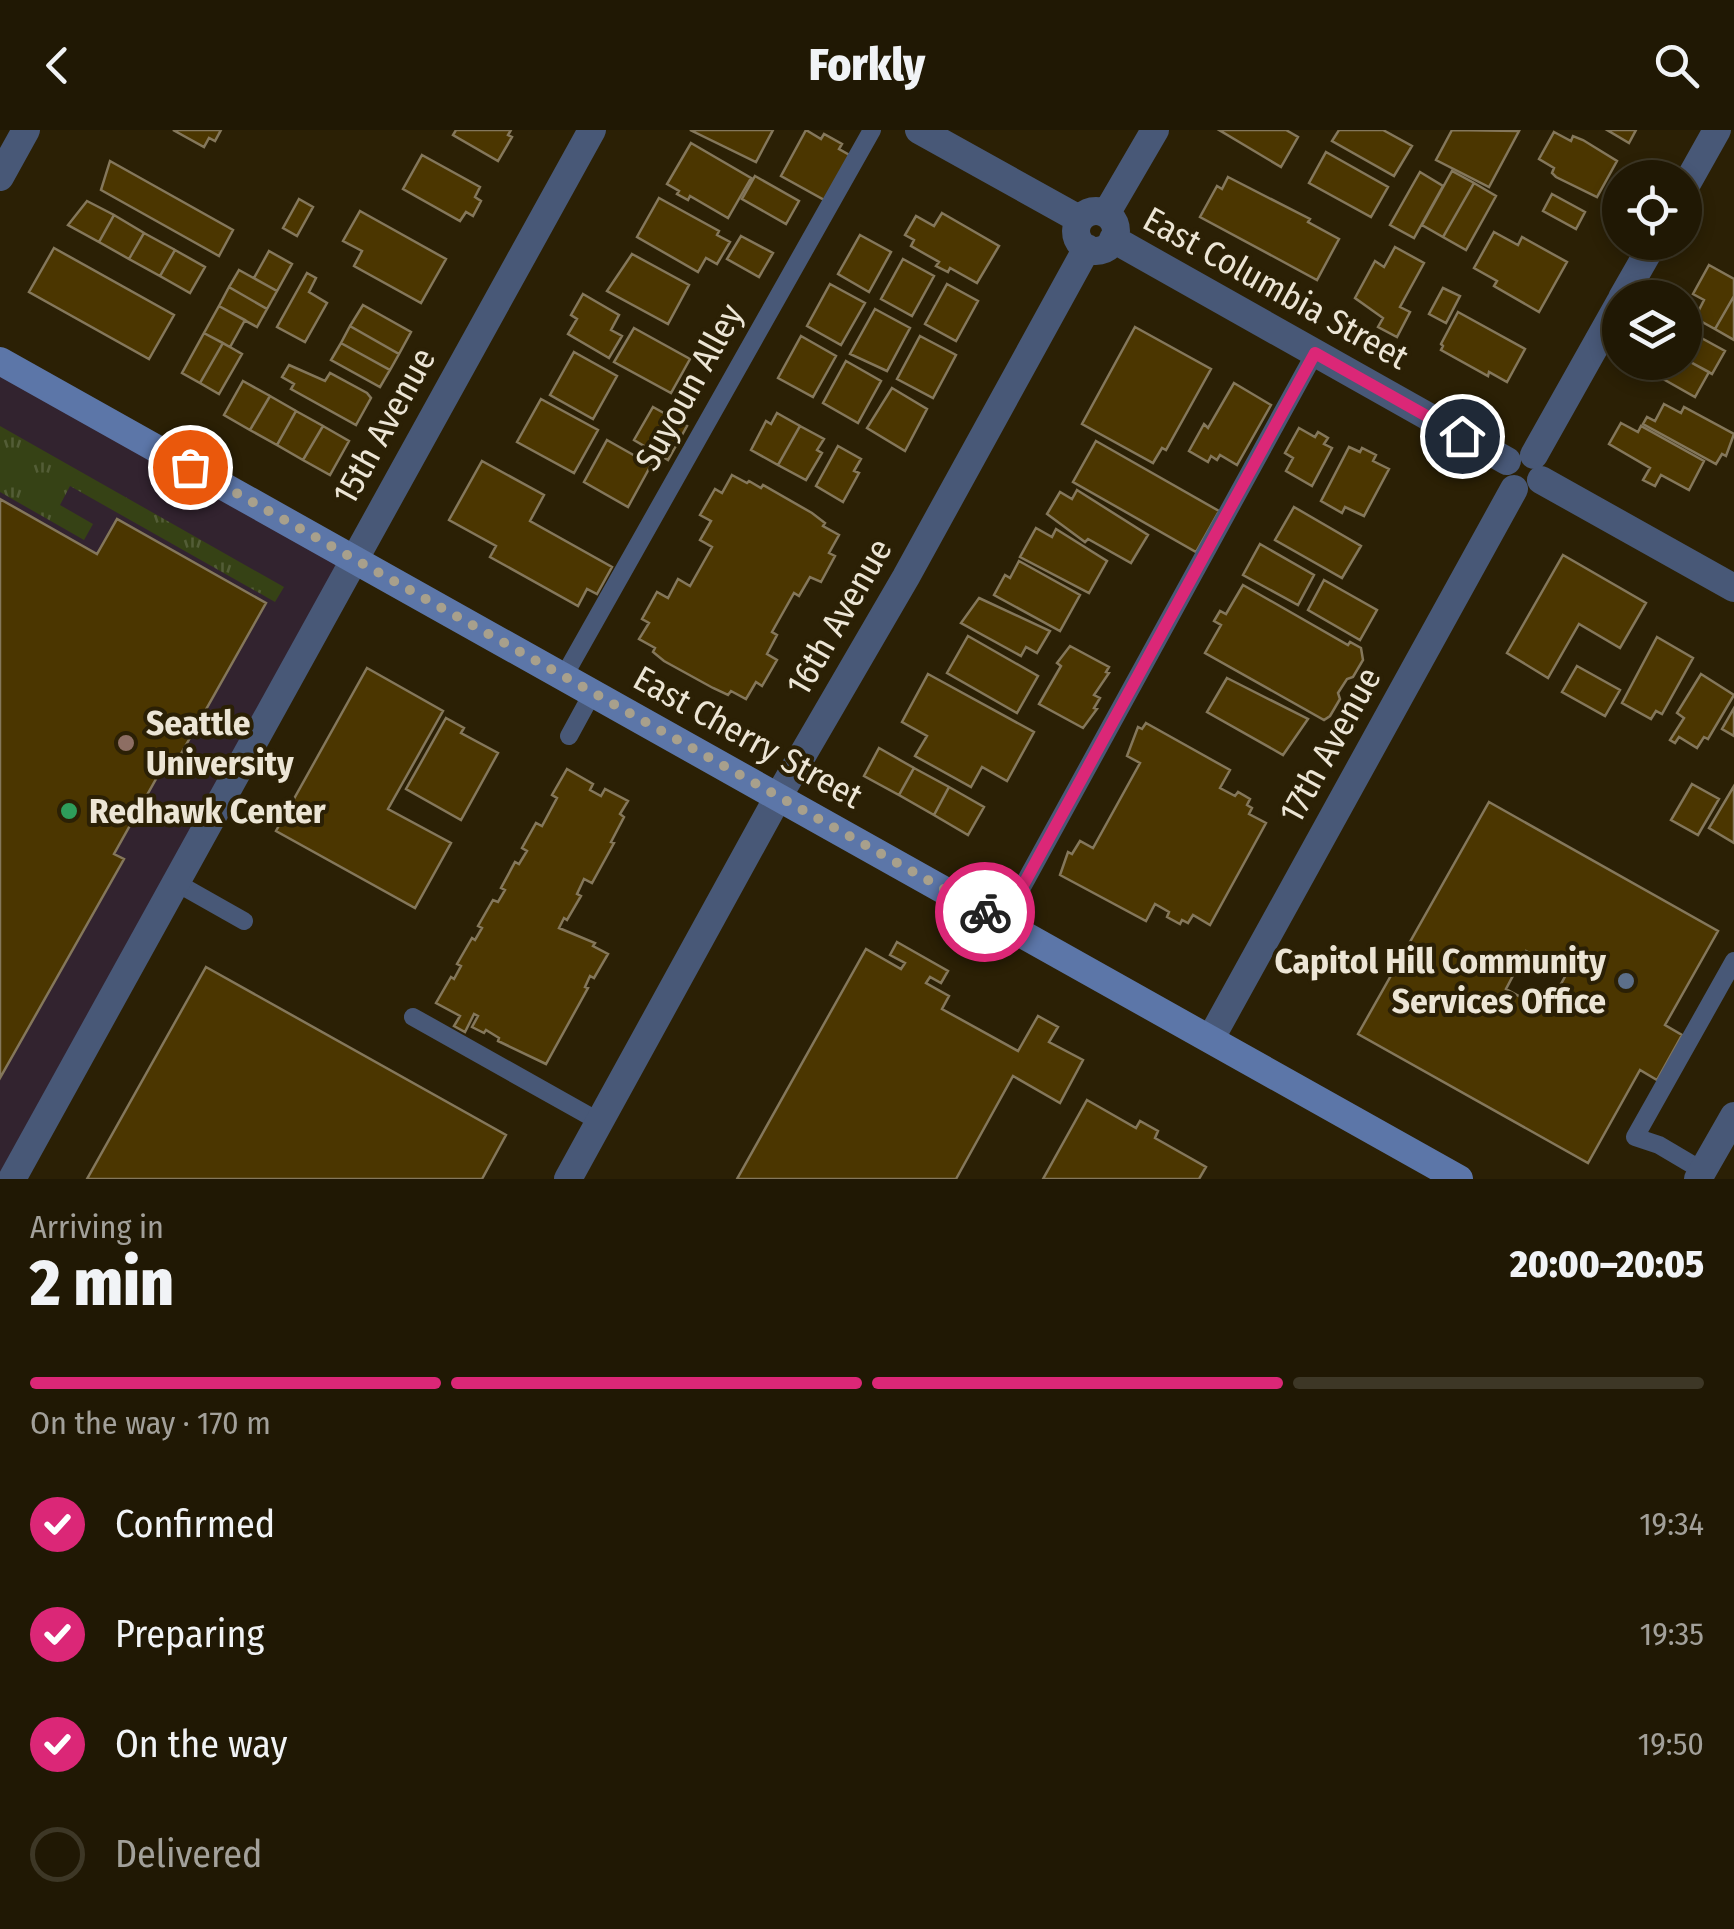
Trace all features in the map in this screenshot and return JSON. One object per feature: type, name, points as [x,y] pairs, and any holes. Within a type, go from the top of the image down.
[{"type":"main road","name":"East Cherry Street","points":[[0,361],[1459,1179]]},
{"type":"street","points":[[0,177],[26,130]]},
{"type":"street","name":"15th Avenue","points":[[12,1179],[592,130]]},
{"type":"street","name":"East Columbia Street","points":[[919,130],[1734,588]]},
{"type":"street","name":"16th Avenue","points":[[568,1179],[778,796],[906,577],[1155,130]]},
{"type":"street","points":[[1700,160],[1717,130]]},
{"type":"street","name":"17th Avenue","points":[[1211,1038],[1602,333]]},
{"type":"street","points":[[1701,1175],[1734,1116]]},
{"type":"lane","name":"Suyoun Alley","points":[[564,676],[872,130]]},
{"type":"lane","points":[[1003,922],[1315,353]]},
{"type":"lane","points":[[568,736],[592,692]]},
{"type":"lane","points":[[175,882],[244,921]]},
{"type":"lane","points":[[1701,1175],[1658,1146],[1635,1137],[1734,961]]},
{"type":"lane","points":[[413,1017],[600,1122]]},
{"type":"shaded area","name":"Seattle University","points":[[0,361],[353,559],[0,1179]]},
{"type":"green space","points":[[0,426],[284,587],[275,602],[70,486],[60,505],[93,524],[84,540],[0,492]]},
{"type":"building","points":[[173,130],[221,130],[215,141],[209,138],[204,147]]},
{"type":"building","points":[[456,130],[511,130],[508,135],[512,137],[498,161],[453,135]]},
{"type":"building","points":[[690,130],[773,130],[756,162]]},
{"type":"building","points":[[806,130],[842,144],[839,149],[853,157],[828,202],[781,176]]},
{"type":"building","points":[[1219,130],[1286,130],[1298,137],[1281,167]]},
{"type":"building","points":[[1339,130],[1383,130],[1412,146],[1394,176],[1332,141]]},
{"type":"building","points":[[1452,130],[1519,131],[1489,187],[1436,160]]},
{"type":"building","points":[[1607,130],[1636,130],[1629,143]]},
{"type":"building","points":[[1554,132],[1571,141],[1573,136],[1583,140],[1615,160],[1602,160],[1602,188],[1597,197],[1556,177],[1552,173],[1554,168],[1539,159]]},
{"type":"building","points":[[691,143],[751,178],[728,218],[690,196],[688,200],[677,194],[679,191],[667,184]]},
{"type":"building","points":[[1326,152],[1388,187],[1371,217],[1309,183]]},
{"type":"building","points":[[422,155],[480,187],[475,197],[481,201],[473,216],[466,212],[460,221],[403,189]]},
{"type":"building","points":[[110,161],[233,230],[219,256],[101,190]]},
{"type":"building","points":[[1452,171],[1474,183],[1443,237],[1422,225]]},
{"type":"building","points":[[1420,172],[1443,186],[1414,238],[1390,225]]},
{"type":"building","points":[[755,176],[799,201],[786,224],[742,199]]},
{"type":"building","points":[[1228,177],[1310,219],[1308,222],[1339,239],[1317,280],[1200,217],[1217,186],[1222,189]]},
{"type":"building","points":[[1474,183],[1496,196],[1466,250],[1443,237]]},
{"type":"building","points":[[1552,194],[1585,212],[1576,229],[1543,211]]},
{"type":"building","points":[[659,198],[719,231],[717,235],[730,242],[717,264],[706,258],[698,272],[637,237]]},
{"type":"building","points":[[299,199],[313,207],[297,236],[283,228]]},
{"type":"building","points":[[87,201],[114,215],[99,242],[68,225]]},
{"type":"building","points":[[360,211],[446,259],[421,303],[354,266],[362,251],[343,241]]},
{"type":"building","points":[[942,213],[999,246],[977,283],[950,268],[948,272],[936,266],[939,262],[911,246],[914,240],[905,235],[916,216],[934,226]]},
{"type":"building","points":[[114,215],[144,233],[129,259],[99,242]]},
{"type":"building","points":[[1494,232],[1518,245],[1522,237],[1567,262],[1539,312],[1494,286],[1497,281],[1474,268]]},
{"type":"building","points":[[144,233],[175,250],[160,276],[129,259]]},
{"type":"building","points":[[860,235],[891,252],[869,292],[838,274]]},
{"type":"building","points":[[741,236],[773,253],[759,277],[727,259]]},
{"type":"building","points":[[1395,247],[1424,263],[1400,307],[1410,312],[1397,337],[1378,327],[1383,318],[1355,298],[1375,261],[1384,267]]},
{"type":"building","points":[[54,248],[174,315],[149,359],[29,292]]},
{"type":"building","points":[[175,250],[205,267],[190,293],[160,276]]},
{"type":"building","points":[[269,251],[292,264],[277,291],[254,278]]},
{"type":"building","points":[[632,254],[689,285],[668,324],[607,291]]},
{"type":"building","points":[[903,259],[934,276],[912,316],[881,299]]},
{"type":"building","points":[[1709,265],[1734,279],[1734,296],[1715,329],[1702,322],[1701,280]]},
{"type":"building","points":[[239,270],[277,291],[267,309],[229,287]]},
{"type":"building","points":[[307,273],[316,278],[309,292],[327,303],[305,342],[277,327]]},
{"type":"building","points":[[830,284],[865,303],[841,345],[807,326]]},
{"type":"building","points":[[947,284],[978,301],[956,341],[925,324]]},
{"type":"building","points":[[229,287],[267,309],[257,327],[219,306]]},
{"type":"building","points":[[1443,288],[1460,296],[1446,323],[1429,314]]},
{"type":"building","points":[[583,294],[619,315],[611,330],[622,336],[609,358],[568,334],[577,319],[571,315]]},
{"type":"building","points":[[1734,296],[1734,340],[1715,329]]},
{"type":"building","points":[[363,305],[411,332],[399,354],[350,326]]},
{"type":"building","points":[[219,306],[245,320],[230,347],[204,333]]},
{"type":"building","points":[[875,309],[910,328],[887,371],[850,354]]},
{"type":"building","points":[[1458,312],[1525,349],[1507,382],[1441,350]]},
{"type":"building","points":[[350,326],[399,354],[390,370],[341,343]]},
{"type":"building","points":[[1135,327],[1211,369],[1166,450],[1162,448],[1153,463],[1082,424]]},
{"type":"building","points":[[634,328],[690,359],[671,393],[614,362]]},
{"type":"building","points":[[204,333],[223,343],[200,383],[182,373]]},
{"type":"building","points":[[801,336],[836,356],[813,397],[778,378]]},
{"type":"building","points":[[920,336],[956,355],[933,398],[897,379]]},
{"type":"building","points":[[1702,338],[1725,351],[1712,374],[1702,368]]},
{"type":"building","points":[[223,343],[242,354],[219,394],[200,383]]},
{"type":"building","points":[[341,343],[390,370],[380,387],[331,360]]},
{"type":"building","points":[[574,352],[617,376],[593,419],[550,395]]},
{"type":"building","points":[[846,361],[881,381],[858,423],[823,403]]},
{"type":"building","points":[[289,365],[325,381],[330,373],[367,393],[371,398],[356,425],[291,389],[294,384],[282,377]]},
{"type":"building","points":[[1702,368],[1709,372],[1695,397],[1665,380],[1702,380]]},
{"type":"building","points":[[243,381],[270,396],[250,430],[224,415]]},
{"type":"building","points":[[1234,383],[1271,405],[1237,465],[1220,455],[1217,460],[1211,456],[1208,462],[1189,451],[1204,424],[1208,428]]},
{"type":"building","points":[[892,388],[927,409],[905,451],[867,428]]},
{"type":"building","points":[[270,396],[296,411],[277,445],[250,430]]},
{"type":"building","points":[[541,399],[598,430],[574,473],[517,442]]},
{"type":"building","points":[[1664,404],[1681,413],[1684,407],[1734,434],[1726,456],[1722,454],[1716,464],[1643,424],[1647,417],[1655,421]]},
{"type":"building","points":[[653,407],[687,426],[668,460],[634,440]]},
{"type":"building","points":[[296,411],[323,426],[303,460],[277,445]]},
{"type":"building","points":[[777,413],[800,426],[778,465],[751,450],[766,421],[771,424]]},
{"type":"building","points":[[1621,423],[1638,432],[1641,426],[1704,461],[1689,490],[1661,475],[1655,486],[1643,480],[1650,468],[1609,444]]},
{"type":"building","points":[[323,426],[349,441],[330,475],[303,460]]},
{"type":"building","points":[[800,426],[824,439],[817,450],[822,453],[806,480],[778,465]]},
{"type":"building","points":[[1299,428],[1315,437],[1318,432],[1328,438],[1324,444],[1332,448],[1312,486],[1286,471],[1293,458],[1285,453]]},
{"type":"building","points":[[607,440],[651,465],[628,507],[584,482]]},
{"type":"building","points":[[1096,441],[1219,511],[1196,552],[1073,482]]},
{"type":"building","points":[[838,446],[861,459],[854,471],[859,473],[843,502],[816,486]]},
{"type":"building","points":[[1349,447],[1376,455],[1373,461],[1389,469],[1364,516],[1345,507],[1342,513],[1321,501]]},
{"type":"building","points":[[482,461],[544,495],[530,521],[612,567],[597,594],[587,589],[578,606],[490,557],[496,546],[449,520]]},
{"type":"building","points":[[732,475],[761,488],[763,485],[812,513],[825,523],[823,526],[839,535],[829,553],[835,556],[821,582],[810,577],[799,596],[794,593],[772,632],[777,635],[767,654],[777,660],[762,686],[756,682],[746,699],[731,691],[728,695],[664,661],[653,652],[655,648],[639,639],[649,623],[642,619],[657,592],[668,598],[678,579],[690,586],[712,547],[700,540],[711,521],[700,515],[715,489],[722,493]]},
{"type":"building","points":[[1077,490],[1148,535],[1131,563],[1088,539],[1085,542],[1047,514],[1060,492],[1072,499]]},
{"type":"building","name":"Redhawk Center","points":[[0,499],[97,554],[117,519],[266,603],[173,768],[165,763],[114,854],[124,859],[0,1078]]},
{"type":"building","points":[[1294,507],[1361,546],[1342,578],[1275,540]]},
{"type":"building","points":[[1036,528],[1052,537],[1056,529],[1107,561],[1089,593],[1020,557]]},
{"type":"building","points":[[1260,544],[1314,575],[1298,605],[1243,575]]},
{"type":"building","points":[[1563,555],[1646,603],[1620,648],[1579,624],[1548,678],[1507,653]]},
{"type":"building","points":[[1019,561],[1080,595],[1060,631],[994,595]]},
{"type":"building","points":[[1324,580],[1377,610],[1360,640],[1308,610]]},
{"type":"building","points":[[1243,585],[1348,645],[1350,642],[1361,648],[1363,660],[1353,677],[1347,679],[1338,693],[1340,699],[1324,720],[1205,653],[1221,625],[1214,621],[1220,611],[1226,614]]},
{"type":"building","points":[[979,598],[1050,631],[1037,653],[1026,647],[1021,656],[961,623]]},
{"type":"building","points":[[968,636],[1038,676],[1017,713],[947,673]]},
{"type":"building","points":[[1657,637],[1693,658],[1662,714],[1656,711],[1651,719],[1622,703]]},
{"type":"building","points":[[1070,646],[1109,667],[1094,695],[1100,698],[1094,708],[1097,709],[1083,728],[1039,704],[1061,666],[1057,663]]},
{"type":"building","points":[[1577,666],[1620,690],[1605,716],[1562,692]]},
{"type":"building","points":[[367,668],[443,711],[388,809],[451,843],[415,908],[276,831]]},
{"type":"building","points":[[928,674],[1034,732],[1007,781],[982,767],[971,787],[915,756],[927,736],[902,722]]},
{"type":"building","points":[[1701,674],[1734,695],[1708,739],[1704,737],[1697,748],[1679,737],[1675,743],[1670,740],[1684,718],[1677,713]]},
{"type":"building","points":[[1227,678],[1308,719],[1283,755],[1207,712]]},
{"type":"building","points":[[1734,708],[1734,736],[1722,729]]},
{"type":"building","points":[[446,718],[464,728],[461,733],[498,753],[461,820],[406,789]]},
{"type":"building","points":[[1146,723],[1230,770],[1220,788],[1250,799],[1249,814],[1266,823],[1210,925],[1193,915],[1188,923],[1182,920],[1180,924],[1155,904],[1146,921],[1060,875],[1068,852],[1072,854],[1080,841],[1093,848],[1140,763],[1127,756],[1138,727],[1142,729]]},
{"type":"building","points":[[879,748],[914,768],[899,795],[864,776]]},
{"type":"building","points":[[914,768],[949,787],[934,815],[899,795]]},
{"type":"building","points":[[567,769],[593,784],[590,790],[601,796],[605,789],[628,801],[620,814],[624,817],[611,842],[614,843],[592,883],[584,879],[577,894],[581,896],[559,928],[595,943],[593,946],[608,954],[594,978],[590,976],[585,987],[588,988],[546,1064],[498,1041],[486,1030],[484,1033],[472,1027],[478,1016],[474,1014],[465,1032],[454,1026],[460,1016],[436,1003],[451,977],[454,979],[461,966],[457,964],[482,928],[478,926],[493,900],[498,902],[505,890],[501,888],[515,862],[519,864],[527,851],[522,848],[536,823],[542,826],[557,798],[552,795]]},
{"type":"building","points":[[1692,784],[1719,799],[1698,835],[1671,820]]},
{"type":"building","points":[[1734,786],[1734,843],[1709,828]]},
{"type":"building","points":[[949,787],[984,807],[968,835],[934,815]]},
{"type":"building","name":"Capitol Hill Community Services Office","points":[[1489,802],[1718,931],[1665,1025],[1682,1035],[1657,1080],[1640,1070],[1588,1163],[1358,1034]],"holes":[[[1526,951],[1567,973],[1546,1011],[1506,989]]]},
{"type":"building","points":[[897,942],[948,971],[941,983],[930,977],[926,983],[949,996],[942,1009],[1018,1051],[1038,1016],[1058,1027],[1049,1042],[1083,1060],[1060,1103],[1013,1076],[956,1179],[737,1179],[866,949],[901,969],[905,963],[890,955]]},
{"type":"building","points":[[206,967],[506,1135],[482,1179],[87,1179]]},
{"type":"building","points":[[1087,1100],[1136,1128],[1140,1121],[1158,1131],[1155,1138],[1206,1167],[1199,1179],[1043,1179]]},
{"type":"way so far","points":[[190,467],[985,912]]},
{"type":"place","name":"Seattle University","points":[[126,743]]},
{"type":"place","name":"Redhawk Center","points":[[69,811]]},
{"type":"place","name":"Capitol Hill Community Services Office","points":[[1626,981]]},
{"type":"route","points":[[985,912],[1003,922],[1315,353],[1462,436]]}]
